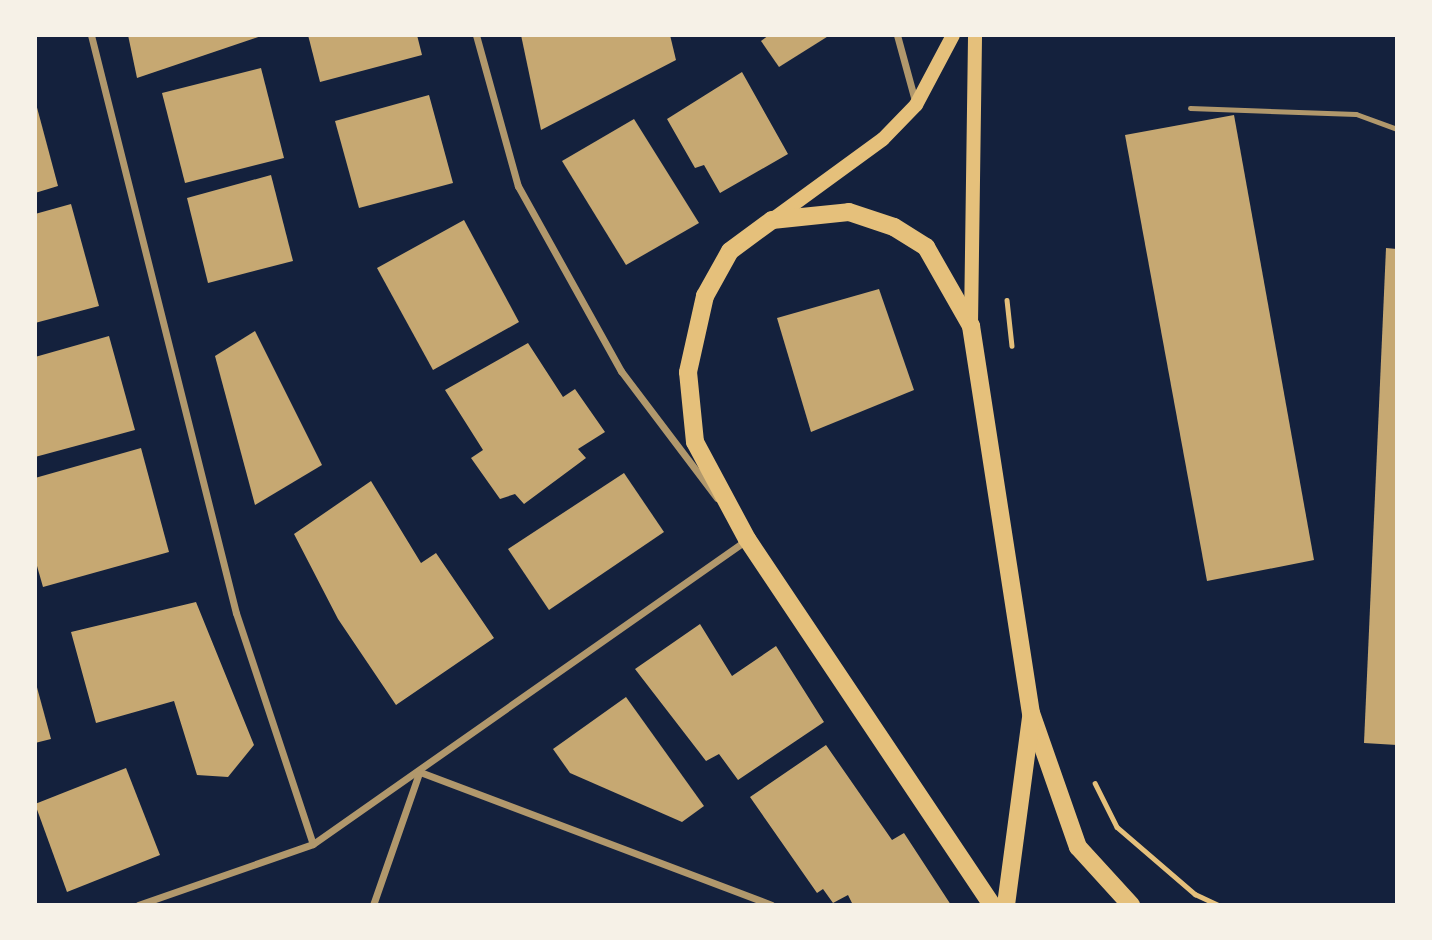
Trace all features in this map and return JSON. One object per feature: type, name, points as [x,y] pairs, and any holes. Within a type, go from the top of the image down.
[{"type":"main road","points":[[953,35],[916,105],[850,167],[730,251],[705,296],[688,372],[695,442],[747,539],[992,905]]},
{"type":"main road","points":[[975,35],[971,326],[1031,713],[1078,847],[1131,905]]},
{"type":"main road","points":[[772,220],[849,212],[894,227],[926,247],[971,326]]},
{"type":"main road","points":[[1006,905],[1031,713]]},
{"type":"street","points":[[91,35],[236,613],[313,844]]},
{"type":"street","points":[[138,905],[313,844],[420,772],[747,539],[621,371],[518,186],[476,35]]},
{"type":"street","points":[[897,35],[916,105]]},
{"type":"street","points":[[373,905],[420,772]]},
{"type":"street","points":[[420,772],[772,905]]},
{"type":"lane","points":[[1190,108],[1356,114],[1397,130]]},
{"type":"path","points":[[1006,291],[1014,359]]},
{"type":"path","points":[[1089,771],[1117,827],[1195,894],[1219,905]]},
{"type":"building","points":[[128,35],[264,35],[137,78]]},
{"type":"building","points":[[308,35],[417,35],[422,55],[320,82]]},
{"type":"building","points":[[521,35],[670,35],[676,60],[541,130]]},
{"type":"building","points":[[769,35],[830,35],[779,67],[761,41]]},
{"type":"building","points":[[261,68],[284,158],[185,183],[162,93]]},
{"type":"building","points":[[742,72],[788,154],[720,193],[704,165],[695,168],[667,119]]},
{"type":"building","points":[[429,95],[453,183],[359,208],[335,121]]},
{"type":"building","points":[[35,100],[58,186],[35,193]]},
{"type":"building","points":[[1234,115],[1314,560],[1207,581],[1125,135]]},
{"type":"building","points":[[634,119],[699,223],[626,265],[562,161]]},
{"type":"building","points":[[271,175],[293,261],[208,283],[187,198]]},
{"type":"building","points":[[71,204],[99,306],[35,323],[35,214]]},
{"type":"building","points":[[464,220],[519,322],[433,370],[377,268]]},
{"type":"building","points":[[1386,248],[1397,249],[1397,745],[1364,743]]},
{"type":"building","points":[[879,289],[914,390],[811,432],[777,318]]},
{"type":"building","points":[[255,331],[322,465],[255,505],[215,356]]},
{"type":"building","points":[[109,336],[135,430],[35,457],[35,357]]},
{"type":"building","points":[[528,343],[563,397],[575,389],[605,432],[578,449],[586,458],[524,504],[515,494],[500,499],[471,458],[483,450],[445,390]]},
{"type":"building","points":[[141,448],[169,552],[43,587],[35,559],[35,478]]},
{"type":"building","points":[[624,473],[664,532],[549,610],[508,549]]},
{"type":"building","points":[[371,481],[421,563],[436,553],[494,638],[396,705],[338,619],[294,534]]},
{"type":"building","points":[[196,602],[254,745],[228,777],[197,775],[174,701],[96,723],[71,632]]},
{"type":"building","points":[[700,624],[732,676],[776,646],[824,722],[738,780],[719,754],[706,761],[635,669]]},
{"type":"building","points":[[35,680],[51,739],[35,743]]},
{"type":"building","points":[[626,697],[704,806],[682,822],[570,773],[553,749]]},
{"type":"building","points":[[826,745],[892,840],[904,833],[951,905],[853,905],[848,895],[833,903],[823,889],[817,893],[750,797]]},
{"type":"building","points":[[126,768],[160,855],[67,892],[35,804]]}]
